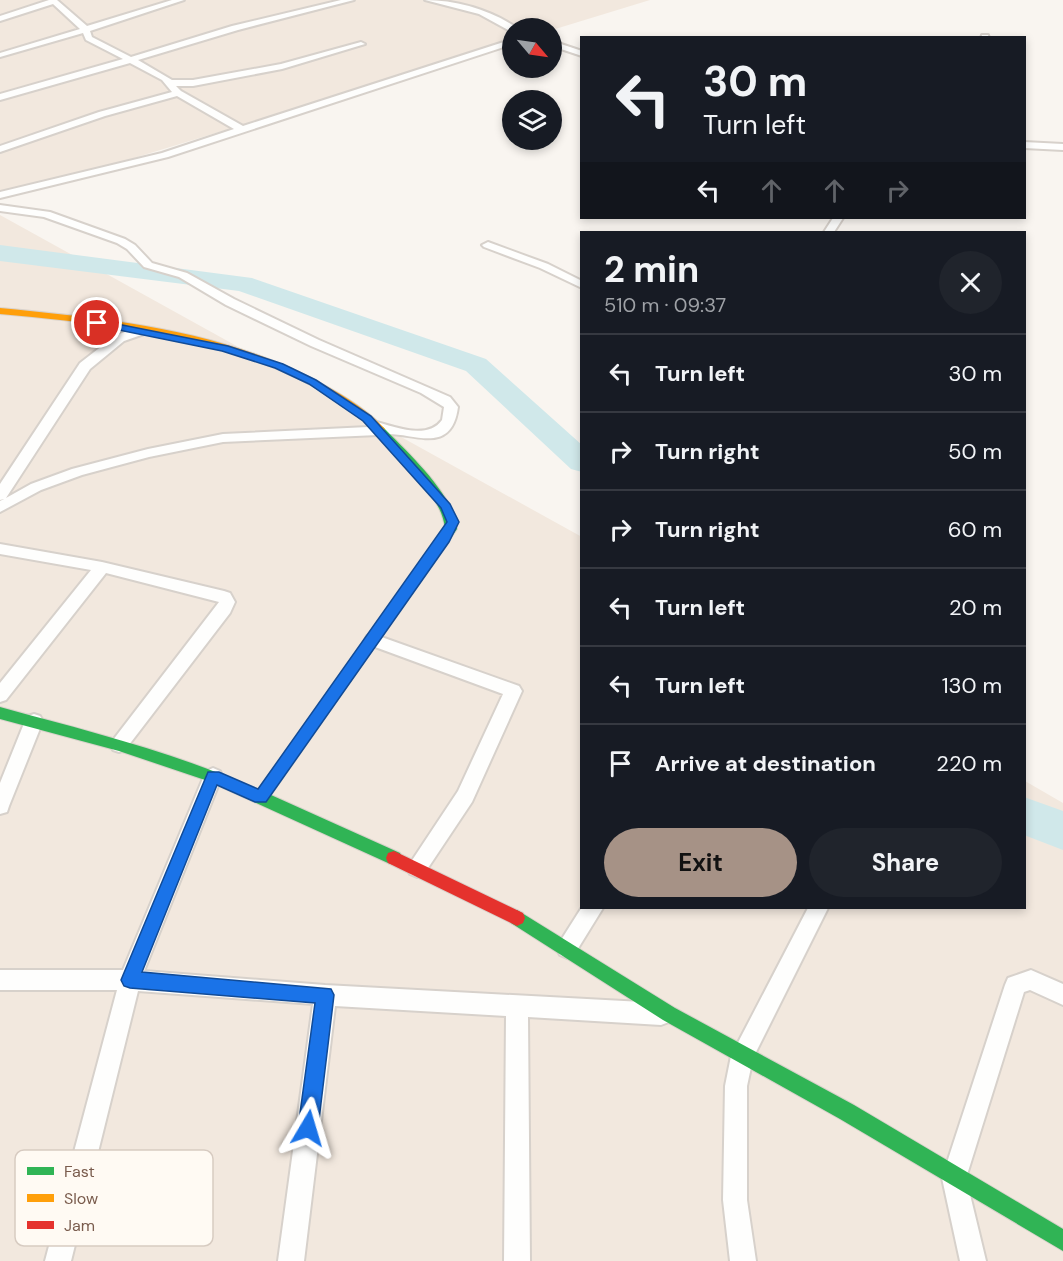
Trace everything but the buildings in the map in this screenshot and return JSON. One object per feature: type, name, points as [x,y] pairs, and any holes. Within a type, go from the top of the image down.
[{"type":"street","points":[[3,55],[180,0]]},
{"type":"street","points":[[0,97],[234,28],[350,0]]},
{"type":"street","points":[[429,0],[482,12],[502,23]]},
{"type":"street","points":[[0,20],[53,1],[85,29],[89,38],[165,78],[178,93],[242,130]]},
{"type":"street","points":[[168,83],[193,83],[282,66],[361,44]]},
{"type":"street","points":[[0,195],[165,155],[502,45]]},
{"type":"street","points":[[562,47],[580,53]]},
{"type":"street","points":[[0,149],[122,108],[178,93]]},
{"type":"street","points":[[1026,145],[1063,147]]},
{"type":"street","points":[[0,208],[12,207],[69,221],[121,241],[131,247],[148,265],[188,278],[230,302],[315,343],[426,390],[445,400],[451,407],[448,423],[441,431],[427,436],[375,428],[223,438],[148,453],[77,472],[36,487],[0,507]]},
{"type":"street","points":[[488,245],[544,266],[580,284]]},
{"type":"street","points":[[0,311],[55,316],[140,331],[224,348],[279,366],[312,382],[375,428],[446,506],[453,522],[261,798]]},
{"type":"street","points":[[0,495],[85,366],[120,338],[140,331]]},
{"type":"street","points":[[0,549],[102,567],[224,597],[226,602],[224,609],[119,745]]},
{"type":"street","points":[[0,695],[102,567]]},
{"type":"street","points":[[373,640],[513,691],[465,796],[417,868]]},
{"type":"street","points":[[0,713],[119,745],[213,776],[417,868],[534,927],[669,1014],[847,1112],[954,1178],[1063,1241]]},
{"type":"street","points":[[0,806],[34,721]]},
{"type":"street","points":[[86,1150],[130,980],[213,776]]},
{"type":"street","points":[[567,948],[592,909]]},
{"type":"street","points":[[743,1261],[735,1200],[736,1086],[742,1056],[817,909]]},
{"type":"street","points":[[0,980],[130,980],[325,995],[669,1014]]},
{"type":"street","points":[[973,1261],[954,1178],[1017,985],[1031,980],[1063,995]]},
{"type":"street","points":[[291,1261],[325,995]]},
{"type":"street","points":[[517,1006],[517,1261]]},
{"type":"street","points":[[58,1261],[62,1246]]},
{"type":"shaded area","points":[[0,0],[650,0],[562,27],[562,18],[502,18],[502,45],[0,199]]},
{"type":"shaded area","points":[[0,215],[580,536],[580,909],[1026,909],[1026,782],[1063,803],[1063,1261],[0,1261]]},
{"type":"waterway","points":[[0,253],[243,284],[476,365],[580,460]]},
{"type":"waterway","points":[[1026,816],[1063,831]]},
{"type":"traffic: fast","points":[[261,798],[451,529],[445,507],[435,493],[379,429]]},
{"type":"traffic: fast","points":[[0,713],[119,745],[213,776],[394,858]]},
{"type":"traffic: fast","points":[[517,918],[669,1014],[847,1112],[1063,1241]]},
{"type":"traffic: slow","points":[[0,311],[149,330],[201,340],[251,355],[298,374],[341,398],[379,429]]},
{"type":"traffic: jam","points":[[394,858],[517,918]]},
{"type":"route","points":[[97,323],[224,348],[279,366],[312,382],[367,419],[446,506],[453,522],[452,528],[261,798],[213,776],[130,980],[325,995],[308,1128]]}]
